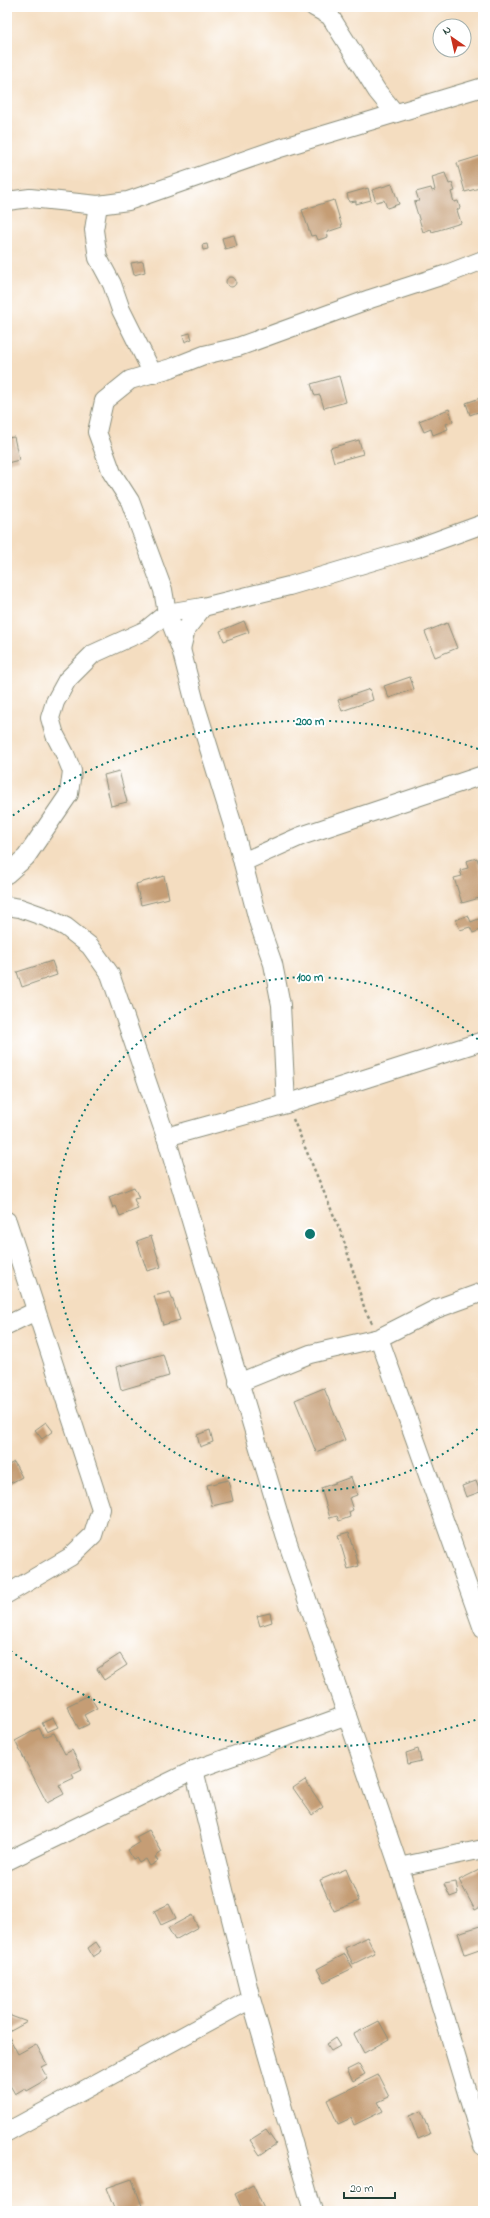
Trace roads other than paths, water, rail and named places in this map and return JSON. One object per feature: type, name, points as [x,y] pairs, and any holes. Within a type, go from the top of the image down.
[{"type":"street","points":[[314,7],[330,16],[377,91],[395,113]]},
{"type":"street","points":[[7,201],[30,198],[98,204],[128,201],[277,149],[395,113],[435,103],[483,87]]},
{"type":"street","points":[[98,204],[94,230],[98,258],[112,284],[121,310],[153,374]]},
{"type":"street","points":[[286,1104],[280,998],[273,964],[259,924],[243,862],[194,703],[181,649],[167,613],[163,590],[130,501],[112,472],[97,432],[104,401],[130,380],[153,374],[204,355],[238,347],[483,260]]},
{"type":"street","points":[[7,874],[26,857],[34,847],[69,794],[72,771],[66,754],[55,735],[50,718],[55,702],[67,680],[93,654],[146,630],[167,613],[289,586],[417,548],[483,524]]},
{"type":"street","points":[[181,649],[186,630],[203,606]]},
{"type":"street","points":[[243,862],[301,836],[483,775]]},
{"type":"street","points":[[7,906],[20,908],[48,918],[66,927],[90,946],[110,974],[166,1137],[238,1383],[285,1535],[399,1867],[482,2137]]},
{"type":"street","points":[[166,1137],[286,1104],[483,1041]]},
{"type":"street","points":[[7,1221],[101,1509],[93,1535],[70,1558],[7,1594]]},
{"type":"street","points":[[238,1383],[310,1354],[379,1338],[436,1309],[483,1292]]},
{"type":"street","points":[[7,1325],[36,1311]]},
{"type":"street","points":[[379,1338],[483,1630]]},
{"type":"street","points":[[7,1862],[194,1770],[347,1715]]},
{"type":"street","points":[[194,1770],[251,1999],[313,2211]]},
{"type":"street","points":[[399,1867],[483,1849]]},
{"type":"street","points":[[7,2132],[251,1999]]}]
